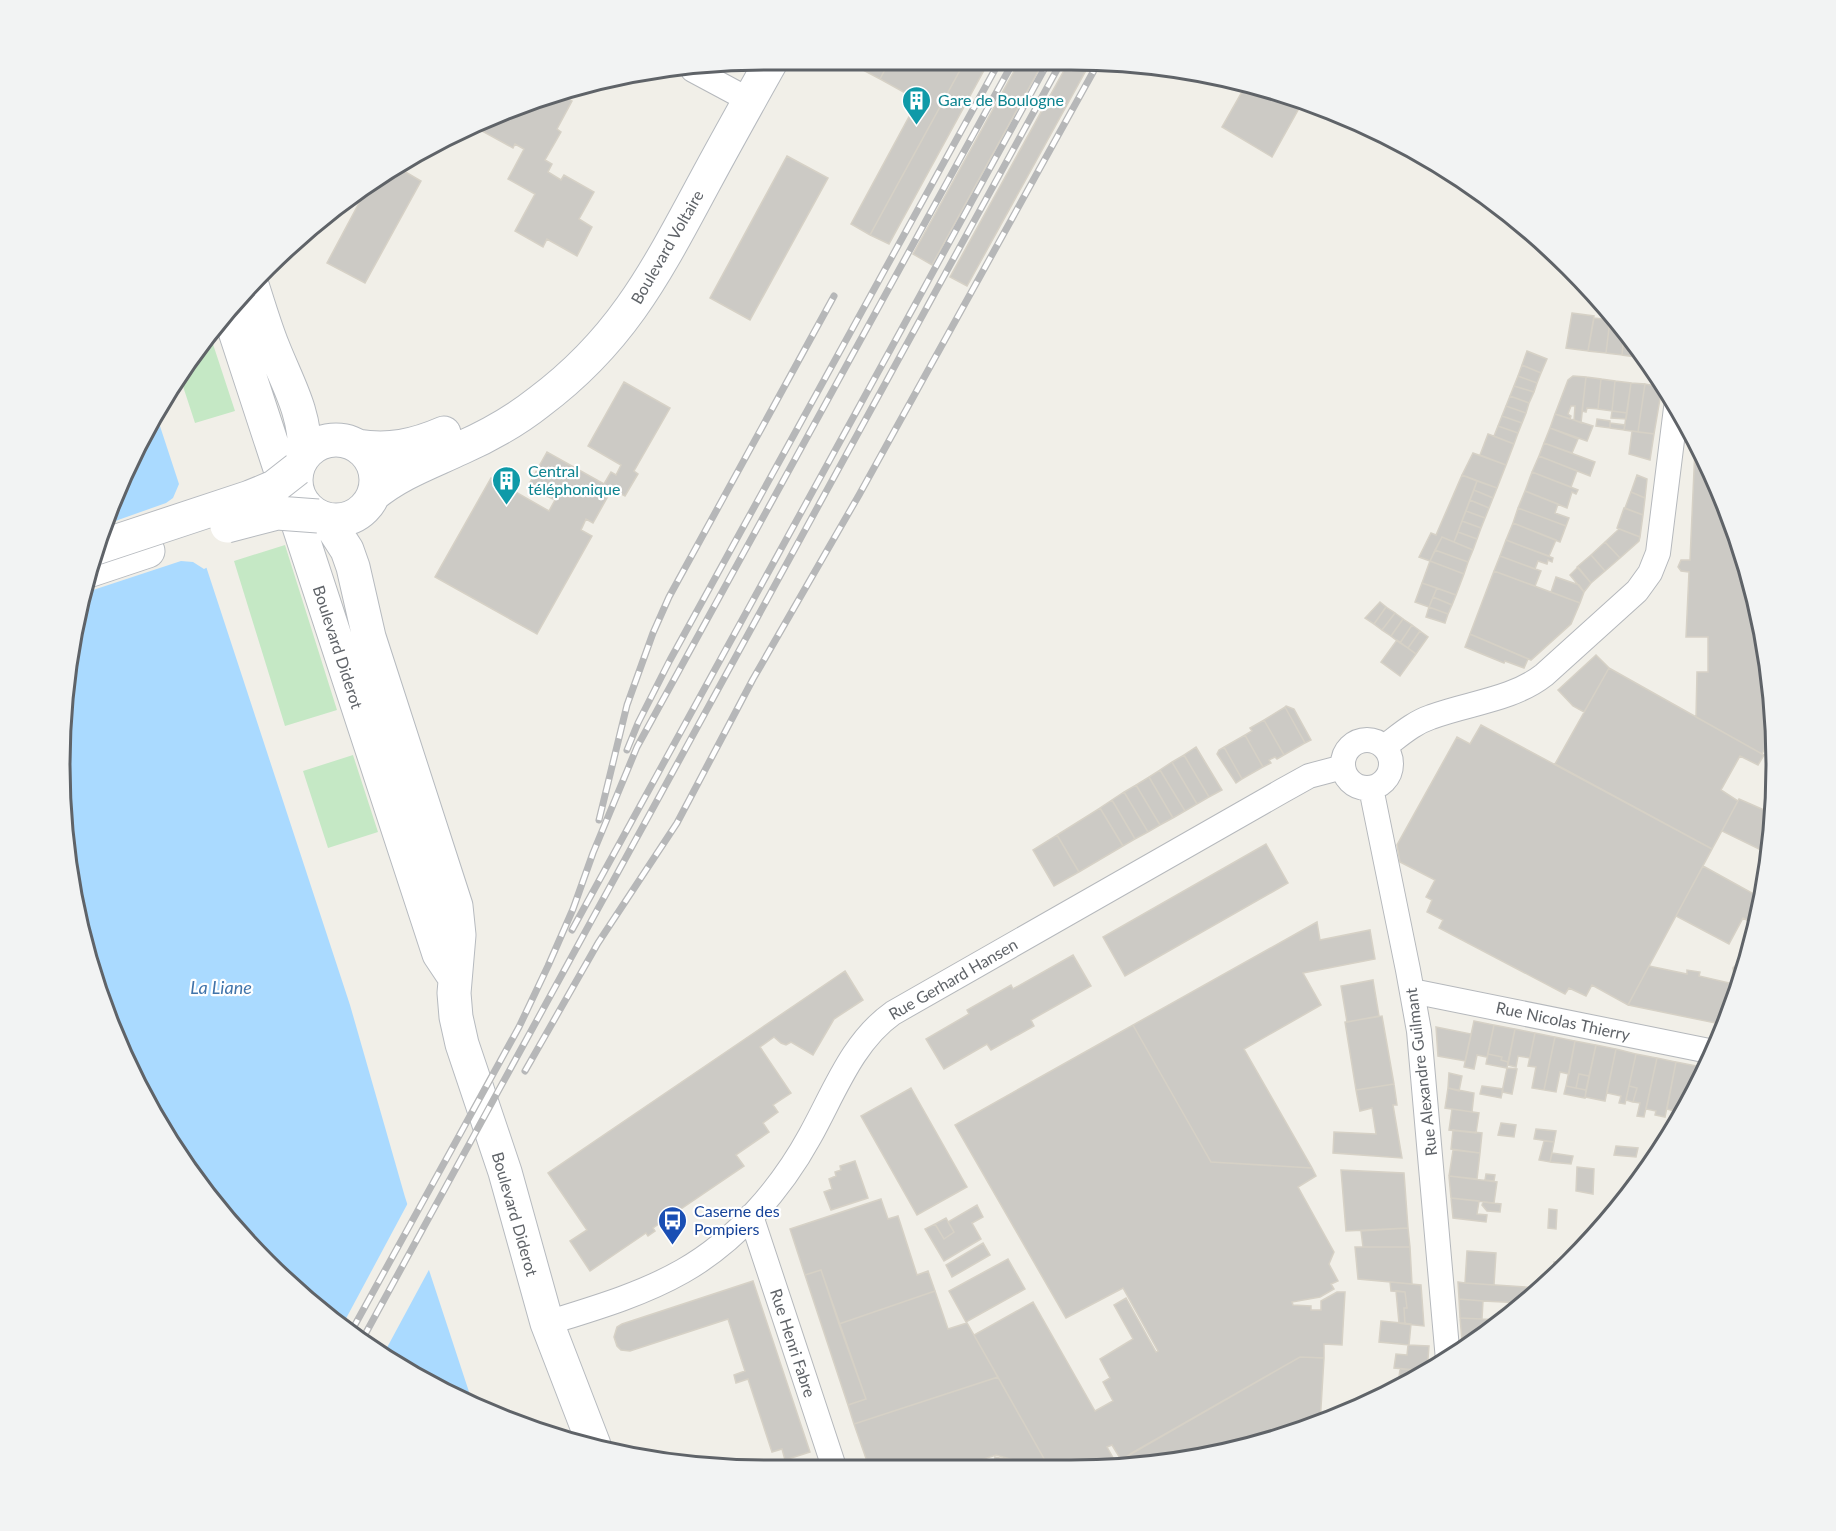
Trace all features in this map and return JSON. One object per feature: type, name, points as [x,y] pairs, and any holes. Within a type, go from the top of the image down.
[{"type":"street","name":"Boulevard Voltaire","points":[[350,443],[378,449],[397,448],[417,444],[440,435],[482,415],[513,396],[564,355],[598,319],[631,275],[741,96],[763,70]]},
{"type":"street","name":"Boulevard Voltaire","points":[[368,502],[401,474],[477,441],[527,411],[568,379],[598,349],[624,319],[649,282],[741,96],[745,71]]},
{"type":"street","points":[[701,74],[741,96]]},
{"type":"street","points":[[255,294],[272,345],[302,418],[301,462],[295,481],[299,496],[305,507],[322,518]]},
{"type":"street","name":"Boulevard Diderot","points":[[232,321],[439,954],[454,978]]},
{"type":"street","points":[[100,567],[264,514],[290,513],[347,519],[368,502],[376,484],[375,469],[368,456],[311,410],[288,380]]},
{"type":"street","points":[[1384,747],[1413,726],[1429,718],[1509,694],[1532,684],[1637,591],[1650,573],[1658,553],[1674,422]]},
{"type":"street","points":[[106,545],[250,497],[274,486],[301,462],[312,447],[325,441],[350,443]]},
{"type":"street","name":"Boulevard Diderot","points":[[361,596],[360,544],[368,502]]},
{"type":"street","name":"Boulevard Diderot","points":[[322,518],[347,550],[361,596],[369,637],[456,906],[459,935],[454,978],[456,1017],[462,1044],[507,1179],[547,1323],[591,1438]]},
{"type":"street","points":[[1368,740],[1384,747],[1390,759],[1390,772],[1382,782],[1371,788],[1354,784],[1346,775],[1343,767],[1346,753],[1355,744],[1368,740]]},
{"type":"street","name":"Rue Gerhard Hansen","points":[[547,1323],[636,1293],[683,1271],[725,1242],[751,1216],[788,1171],[859,1045],[883,1020],[1282,791],[1310,776],[1343,767]]},
{"type":"street","name":"Rue Alexandre Guilmant","points":[[1371,788],[1412,991],[1423,1063],[1447,1349]]},
{"type":"street","name":"Rue Nicolas Thierry","points":[[1412,991],[1704,1050]]},
{"type":"street","name":"Rue Henri Fabre","points":[[751,1216],[832,1460]]},
{"type":"green space","points":[[213,344],[235,411],[195,423],[183,387]]},
{"type":"green space","points":[[285,545],[337,710],[285,726],[234,561]]},
{"type":"green space","points":[[353,755],[378,832],[328,848],[303,771]]},
{"type":"water","name":"La Liane","points":[[160,426],[350,1005],[405,1197],[470,1394],[418,1367],[342,1317],[274,1257],[243,1224],[214,1189],[164,1113],[142,1073],[107,989],[94,945],[76,856],[70,766],[76,675],[94,586],[107,542],[142,458]]},
{"type":"pier","points":[[182,483],[208,567],[204,569],[193,562],[181,561],[93,590],[115,521],[166,503],[173,498],[179,484]]},
{"type":"pier","points":[[409,1201],[431,1266],[387,1348],[346,1319]]},
{"type":"building","points":[[863,70],[885,70],[880,79]]},
{"type":"building","name":"Gare de Boulogne","points":[[885,70],[960,70],[870,235],[851,224],[918,100],[880,79]]},
{"type":"building","points":[[960,70],[984,70],[889,244],[870,235]]},
{"type":"building","points":[[1015,70],[1039,70],[932,265],[913,254]]},
{"type":"building","points":[[1064,70],[1086,71],[967,286],[950,277]]},
{"type":"building","points":[[1242,92],[1299,109],[1272,157],[1222,127]]},
{"type":"building","points":[[569,99],[572,101],[557,129],[561,132],[545,160],[552,164],[548,172],[561,180],[564,175],[594,192],[579,219],[592,227],[577,256],[547,239],[543,247],[515,231],[535,194],[508,179],[524,149],[515,144],[513,148],[482,131],[542,107]]},
{"type":"building","points":[[787,156],[828,178],[750,320],[710,298]]},
{"type":"building","points":[[405,172],[421,181],[365,283],[327,263],[360,201]]},
{"type":"building","points":[[1572,313],[1594,316],[1588,351],[1566,348]]},
{"type":"building","points":[[1594,318],[1603,319],[1609,327],[1606,353],[1588,351]]},
{"type":"building","points":[[1609,327],[1623,344],[1622,355],[1606,353]]},
{"type":"building","points":[[1623,344],[1632,356],[1622,355]]},
{"type":"building","points":[[1527,351],[1547,359],[1541,373],[1522,365]]},
{"type":"building","points":[[1522,365],[1541,373],[1537,383],[1518,376]]},
{"type":"building","points":[[1518,376],[1537,383],[1534,392],[1514,386]]},
{"type":"building","points":[[1573,376],[1586,377],[1581,423],[1574,420],[1575,406],[1571,406],[1568,414],[1571,416],[1570,419],[1555,414],[1568,380]]},
{"type":"building","points":[[1586,377],[1601,379],[1598,409],[1587,408],[1586,412],[1582,411]]},
{"type":"building","points":[[1601,379],[1615,381],[1612,411],[1598,409]]},
{"type":"building","points":[[1615,381],[1631,383],[1627,413],[1612,411]]},
{"type":"building","name":"Central téléphonique","points":[[624,382],[670,408],[634,471],[638,474],[625,496],[612,489],[593,523],[586,519],[581,530],[592,536],[537,634],[435,577],[491,478],[549,511],[555,500],[528,486],[547,452],[604,484],[611,472],[616,475],[621,465],[588,446]]},
{"type":"building","points":[[1631,383],[1645,384],[1638,432],[1624,430]]},
{"type":"building","points":[[1645,384],[1652,385],[1660,399],[1654,434],[1638,432]]},
{"type":"building","points":[[1514,386],[1534,392],[1529,403],[1510,396]]},
{"type":"building","points":[[1510,396],[1529,403],[1526,413],[1506,406]]},
{"type":"building","points":[[1506,406],[1526,413],[1522,423],[1502,416]]},
{"type":"building","points":[[1612,411],[1627,413],[1626,419],[1611,418]]},
{"type":"building","points":[[1555,414],[1593,426],[1587,441],[1550,428]]},
{"type":"building","points":[[1502,416],[1522,423],[1518,433],[1498,426]]},
{"type":"building","points":[[1597,419],[1610,421],[1610,428],[1596,426]]},
{"type":"building","points":[[1610,423],[1625,425],[1624,430],[1610,428]]},
{"type":"building","points":[[1498,426],[1518,433],[1514,444],[1494,436]]},
{"type":"building","points":[[1550,428],[1578,439],[1572,453],[1544,443]]},
{"type":"building","points":[[1632,431],[1654,434],[1650,460],[1629,454]]},
{"type":"building","points":[[1488,434],[1514,444],[1506,465],[1480,455]]},
{"type":"building","points":[[1544,443],[1595,462],[1590,476],[1539,456]]},
{"type":"building","points":[[1473,453],[1506,465],[1497,488],[1462,475]]},
{"type":"building","points":[[1539,456],[1577,471],[1571,487],[1532,472]]},
{"type":"building","points":[[1695,459],[1729,542],[1742,586],[1760,675],[1765,748],[1762,754],[1696,717],[1697,672],[1708,672],[1708,637],[1686,637],[1689,572],[1681,571],[1678,567],[1681,560],[1690,560]]},
{"type":"building","points":[[1532,472],[1578,490],[1576,494],[1572,492],[1567,508],[1525,491]]},
{"type":"building","points":[[1462,475],[1477,481],[1454,542],[1442,537],[1430,561],[1419,557],[1431,533],[1436,535]]},
{"type":"building","points":[[1637,475],[1647,479],[1645,498],[1631,492]]},
{"type":"building","points":[[1477,481],[1497,488],[1493,498],[1474,490]]},
{"type":"building","points":[[1474,490],[1493,498],[1489,508],[1470,500]]},
{"type":"building","points":[[1525,491],[1558,504],[1555,513],[1569,518],[1566,526],[1518,508]]},
{"type":"building","points":[[1631,492],[1645,498],[1643,515],[1625,508]]},
{"type":"building","points":[[1470,500],[1489,508],[1485,518],[1466,511]]},
{"type":"building","points":[[1518,508],[1566,526],[1560,542],[1513,523]]},
{"type":"building","points":[[1624,508],[1643,515],[1640,537],[1617,528]]},
{"type":"building","points":[[1466,511],[1485,518],[1481,528],[1462,521]]},
{"type":"building","points":[[1462,521],[1481,528],[1477,539],[1458,532]]},
{"type":"building","points":[[1513,523],[1556,540],[1549,556],[1506,540]]},
{"type":"building","points":[[1619,529],[1640,537],[1639,541],[1620,558],[1605,542]]},
{"type":"building","points":[[1458,532],[1477,539],[1473,550],[1454,542]]},
{"type":"building","points":[[1442,537],[1473,550],[1468,562],[1435,550]]},
{"type":"building","points":[[1506,540],[1553,558],[1552,562],[1548,560],[1547,564],[1538,561],[1535,569],[1500,556]]},
{"type":"building","points":[[1605,542],[1620,558],[1605,571],[1591,555]]},
{"type":"building","points":[[1435,550],[1468,562],[1464,574],[1430,561]]},
{"type":"building","points":[[1591,555],[1605,571],[1591,583],[1577,567]]},
{"type":"building","points":[[1500,556],[1541,571],[1535,586],[1494,571]]},
{"type":"building","points":[[1430,561],[1464,574],[1456,595],[1422,583]]},
{"type":"building","points":[[1578,567],[1591,583],[1584,592],[1570,575]]},
{"type":"building","points":[[1494,571],[1580,603],[1571,624],[1531,660],[1470,634]]},
{"type":"building","points":[[1556,577],[1579,585],[1584,592],[1580,603],[1551,592]]},
{"type":"building","points":[[1422,583],[1437,588],[1429,607],[1415,602]]},
{"type":"building","points":[[1437,588],[1456,595],[1452,605],[1433,597]]},
{"type":"building","points":[[1433,597],[1452,605],[1448,614],[1429,607]]},
{"type":"building","points":[[1380,602],[1386,607],[1374,624],[1365,618]]},
{"type":"building","points":[[1386,607],[1395,613],[1382,630],[1374,624]]},
{"type":"building","points":[[1429,607],[1448,614],[1445,623],[1426,617]]},
{"type":"building","points":[[1395,613],[1403,619],[1391,636],[1382,630]]},
{"type":"building","points":[[1403,619],[1412,625],[1400,643],[1391,636]]},
{"type":"building","points":[[1412,625],[1420,631],[1408,648],[1400,643]]},
{"type":"building","points":[[1420,631],[1428,637],[1416,654],[1408,648]]},
{"type":"building","points":[[1470,634],[1528,659],[1524,668],[1505,661],[1504,663],[1465,647]]},
{"type":"building","points":[[1397,640],[1416,654],[1400,676],[1381,662]]},
{"type":"building","points":[[1596,655],[1609,668],[1584,712],[1573,706],[1558,690]]},
{"type":"building","points":[[1609,668],[1764,755],[1758,765],[1740,756],[1721,790],[1738,801],[1712,849],[1555,764]]},
{"type":"building","points":[[1286,706],[1294,709],[1311,740],[1305,743]]},
{"type":"building","points":[[1285,707],[1305,743],[1284,755],[1264,720]]},
{"type":"building","points":[[1264,720],[1284,755],[1269,760],[1271,763],[1263,767],[1245,735],[1252,731],[1250,728]]},
{"type":"building","points":[[1481,725],[1712,849],[1628,1005],[1592,985],[1586,996],[1569,988],[1565,994],[1439,928],[1443,920],[1427,912],[1432,900],[1426,897],[1435,880],[1400,862],[1397,845],[1457,737],[1470,744]]},
{"type":"building","points":[[1245,735],[1263,767],[1242,779],[1224,747]]},
{"type":"building","points":[[1196,747],[1222,790],[1209,797],[1184,755]]},
{"type":"building","points":[[1224,747],[1242,779],[1236,783],[1217,754]]},
{"type":"building","points":[[1184,755],[1209,797],[1197,804],[1172,762]]},
{"type":"building","points":[[1172,762],[1197,804],[1185,811],[1160,770]]},
{"type":"building","points":[[1160,770],[1185,811],[1173,818],[1149,777]]},
{"type":"building","points":[[1149,777],[1173,818],[1160,825],[1136,785]]},
{"type":"building","points":[[1136,785],[1160,825],[1148,832],[1124,792]]},
{"type":"building","points":[[1124,792],[1148,832],[1135,839],[1112,800]]},
{"type":"building","points":[[1739,799],[1764,810],[1761,850],[1722,831]]},
{"type":"building","points":[[1112,800],[1135,839],[1123,846],[1100,808]]},
{"type":"building","points":[[1100,808],[1123,846],[1079,872],[1057,835]]},
{"type":"building","points":[[1057,835],[1079,872],[1054,886],[1033,850]]},
{"type":"building","points":[[1266,844],[1288,883],[1125,976],[1103,937]]},
{"type":"building","points":[[1703,866],[1753,894],[1748,920],[1743,918],[1729,944],[1676,916]]},
{"type":"building","points":[[1317,922],[1320,940],[1370,930],[1375,959],[1303,973],[1321,1005],[1244,1049],[1312,1168],[1211,1162],[1133,1025]]},
{"type":"building","points":[[1073,955],[1091,986],[1031,1020],[1034,1026],[991,1050],[987,1044],[944,1069],[926,1039],[969,1014],[967,1010],[1011,985],[1013,989]]},
{"type":"building","points":[[1649,966],[1687,974],[1687,970],[1700,972],[1699,976],[1731,983],[1716,1023],[1628,1005]]},
{"type":"building","points":[[845,971],[863,1000],[834,1019],[813,1055],[791,1042],[786,1045],[774,1037],[760,1047],[791,1093],[773,1105],[778,1112],[763,1123],[769,1132],[736,1155],[744,1166],[653,1228],[655,1231],[648,1236],[646,1233],[590,1271],[570,1241],[587,1230],[548,1173]]},
{"type":"building","points":[[1373,980],[1379,1016],[1347,1022],[1341,986]]},
{"type":"building","points":[[1382,1016],[1394,1084],[1356,1090],[1345,1022]]},
{"type":"building","points":[[1474,1021],[1494,1025],[1487,1057],[1477,1055],[1474,1069],[1464,1067]]},
{"type":"building","points":[[1133,1025],[1211,1162],[1312,1168],[1316,1176],[1298,1187],[1334,1252],[1329,1264],[1338,1281],[1331,1284],[1334,1289],[1320,1297],[1292,1302],[1293,1305],[1311,1306],[1311,1310],[1321,1310],[1321,1301],[1337,1292],[1345,1292],[1342,1345],[1324,1344],[1324,1358],[1300,1357],[1124,1458],[1120,1459],[1112,1445],[1107,1447],[1114,1459],[1045,1460],[974,1335],[1033,1302],[1095,1411],[1113,1401],[1103,1382],[1110,1378],[1100,1359],[1133,1339],[1114,1305],[1126,1298],[1156,1352],[1158,1351],[1123,1288],[1066,1318],[955,1125]]},
{"type":"building","points":[[1494,1025],[1515,1029],[1508,1062],[1501,1060],[1502,1057],[1488,1054]]},
{"type":"building","points":[[1436,1027],[1471,1034],[1465,1061],[1438,1056]]},
{"type":"building","points":[[1515,1029],[1535,1033],[1530,1058],[1518,1056],[1516,1067],[1508,1065]]},
{"type":"building","points":[[1535,1033],[1555,1037],[1544,1090],[1532,1088],[1536,1067],[1528,1066]]},
{"type":"building","points":[[1555,1037],[1575,1041],[1569,1074],[1560,1072],[1556,1092],[1544,1090]]},
{"type":"building","points":[[1575,1041],[1596,1045],[1589,1076],[1579,1074],[1576,1088],[1566,1086]]},
{"type":"building","points":[[1596,1045],[1616,1049],[1605,1101],[1585,1097]]},
{"type":"building","points":[[1616,1049],[1636,1054],[1625,1104],[1619,1103],[1621,1096],[1607,1093]]},
{"type":"building","points":[[1488,1054],[1502,1057],[1501,1060],[1508,1062],[1507,1068],[1486,1064]]},
{"type":"building","points":[[1636,1054],[1657,1058],[1644,1117],[1637,1116],[1640,1103],[1633,1102],[1637,1088],[1629,1086]]},
{"type":"building","points":[[1657,1058],[1676,1062],[1665,1117],[1655,1115],[1656,1111],[1646,1109]]},
{"type":"building","points":[[1676,1062],[1697,1066],[1673,1111],[1667,1109]]},
{"type":"building","points":[[1507,1068],[1517,1069],[1512,1094],[1502,1092]]},
{"type":"building","points":[[1449,1073],[1462,1076],[1459,1091],[1448,1088]]},
{"type":"building","points":[[1579,1074],[1589,1076],[1586,1090],[1576,1088]]},
{"type":"building","points":[[1394,1084],[1397,1105],[1393,1105],[1402,1158],[1333,1153],[1334,1132],[1376,1134],[1372,1108],[1360,1111],[1356,1090]]},
{"type":"building","points":[[1482,1086],[1503,1089],[1501,1098],[1480,1094]]},
{"type":"building","points":[[1566,1086],[1586,1090],[1585,1098],[1564,1094]]},
{"type":"building","points":[[1629,1086],[1637,1088],[1633,1102],[1626,1100]]},
{"type":"building","points":[[911,1088],[967,1187],[917,1215],[861,1116]]},
{"type":"building","points":[[1448,1088],[1474,1093],[1472,1112],[1445,1108]]},
{"type":"building","points":[[1452,1109],[1479,1113],[1476,1133],[1449,1130]]},
{"type":"building","points":[[1501,1123],[1516,1125],[1514,1137],[1498,1135]]},
{"type":"building","points":[[1536,1129],[1556,1131],[1554,1142],[1534,1139]]},
{"type":"building","points":[[1453,1130],[1482,1133],[1480,1153],[1451,1149]]},
{"type":"building","points":[[1544,1141],[1554,1142],[1550,1162],[1539,1160]]},
{"type":"building","points":[[1616,1146],[1638,1148],[1636,1157],[1614,1155]]},
{"type":"building","points":[[1453,1150],[1480,1153],[1477,1179],[1449,1176]]},
{"type":"building","points":[[1552,1153],[1573,1156],[1571,1164],[1550,1162]]},
{"type":"building","points":[[855,1161],[868,1198],[831,1210],[824,1192],[832,1189],[829,1179],[836,1176],[835,1172],[841,1170],[840,1166]]},
{"type":"building","points":[[1577,1167],[1594,1169],[1593,1194],[1576,1191]]},
{"type":"building","points":[[1341,1170],[1404,1173],[1408,1228],[1346,1231]]},
{"type":"building","points":[[1486,1174],[1495,1175],[1494,1181],[1485,1180]]},
{"type":"building","points":[[1449,1176],[1497,1182],[1494,1203],[1451,1198]]},
{"type":"building","points":[[1451,1198],[1479,1201],[1477,1214],[1487,1215],[1486,1222],[1453,1218]]},
{"type":"building","points":[[881,1199],[888,1219],[898,1216],[917,1275],[928,1271],[935,1291],[839,1324],[821,1270],[805,1275],[790,1229]]},
{"type":"building","points":[[1483,1202],[1501,1204],[1500,1212],[1487,1211],[1482,1205]]},
{"type":"building","points":[[977,1205],[983,1217],[972,1223],[981,1239],[944,1261],[925,1229],[935,1224],[944,1239],[954,1232],[948,1222]]},
{"type":"building","points":[[1549,1209],[1557,1210],[1556,1229],[1548,1228]]},
{"type":"building","points":[[946,1218],[954,1232],[944,1239],[935,1224]]},
{"type":"building","points":[[1408,1228],[1410,1247],[1363,1247],[1361,1231]]},
{"type":"building","points":[[983,1243],[990,1255],[952,1277],[946,1265]]},
{"type":"building","points":[[1355,1247],[1410,1247],[1412,1284],[1358,1279]]},
{"type":"building","points":[[1467,1251],[1496,1253],[1494,1285],[1465,1283]]},
{"type":"building","points":[[1008,1259],[1025,1289],[966,1322],[949,1291]]},
{"type":"building","points":[[821,1270],[866,1399],[848,1405],[805,1275]]},
{"type":"building","points":[[753,1281],[810,1452],[785,1460],[782,1449],[772,1452],[748,1379],[736,1383],[734,1375],[745,1371],[728,1319],[630,1351],[621,1350],[614,1337],[617,1327],[622,1324]]},
{"type":"building","points":[[1390,1282],[1421,1285],[1424,1326],[1405,1324],[1404,1308],[1407,1308],[1405,1292],[1391,1291]]},
{"type":"building","points":[[1458,1282],[1530,1287],[1512,1302],[1459,1299]]},
{"type":"building","points":[[935,1291],[948,1329],[967,1323],[998,1377],[854,1424],[848,1405],[866,1399],[839,1324]]},
{"type":"building","points":[[1396,1291],[1405,1292],[1407,1308],[1404,1308],[1405,1324],[1399,1323]]},
{"type":"building","points":[[1459,1299],[1483,1301],[1482,1319],[1460,1318]]},
{"type":"building","points":[[1460,1318],[1491,1319],[1462,1340]]},
{"type":"building","points":[[1381,1321],[1411,1324],[1409,1345],[1379,1342]]},
{"type":"building","points":[[1408,1345],[1429,1346],[1428,1361],[1413,1370],[1394,1368],[1396,1354],[1407,1355]]},
{"type":"building","points":[[1300,1357],[1324,1358],[1321,1414],[1250,1437],[1206,1447],[1129,1458],[1130,1454]]},
{"type":"building","points":[[1400,1369],[1413,1370],[1399,1377]]},
{"type":"building","points":[[998,1377],[1045,1460],[1013,1460],[996,1455],[981,1460],[867,1460],[854,1424]]},
{"type":"railway","points":[[627,750],[670,660],[995,70]]},
{"type":"railway","points":[[354,1326],[519,1027],[573,909],[593,853],[637,747],[1009,70]]},
{"type":"railway","points":[[572,930],[1044,70]]},
{"type":"railway","points":[[366,1334],[1057,70]]},
{"type":"railway","points":[[525,1071],[598,943],[677,823],[753,679],[859,495],[1094,71]]},
{"type":"railway","points":[[599,820],[627,705],[653,633],[669,597],[834,296]]},
{"type":"place","name":"Gare de Boulogne","points":[[917,126]]},
{"type":"place","name":"Central téléphonique","points":[[507,506]]},
{"type":"place","name":"Caserne des Pompiers","points":[[673,1246]]}]
